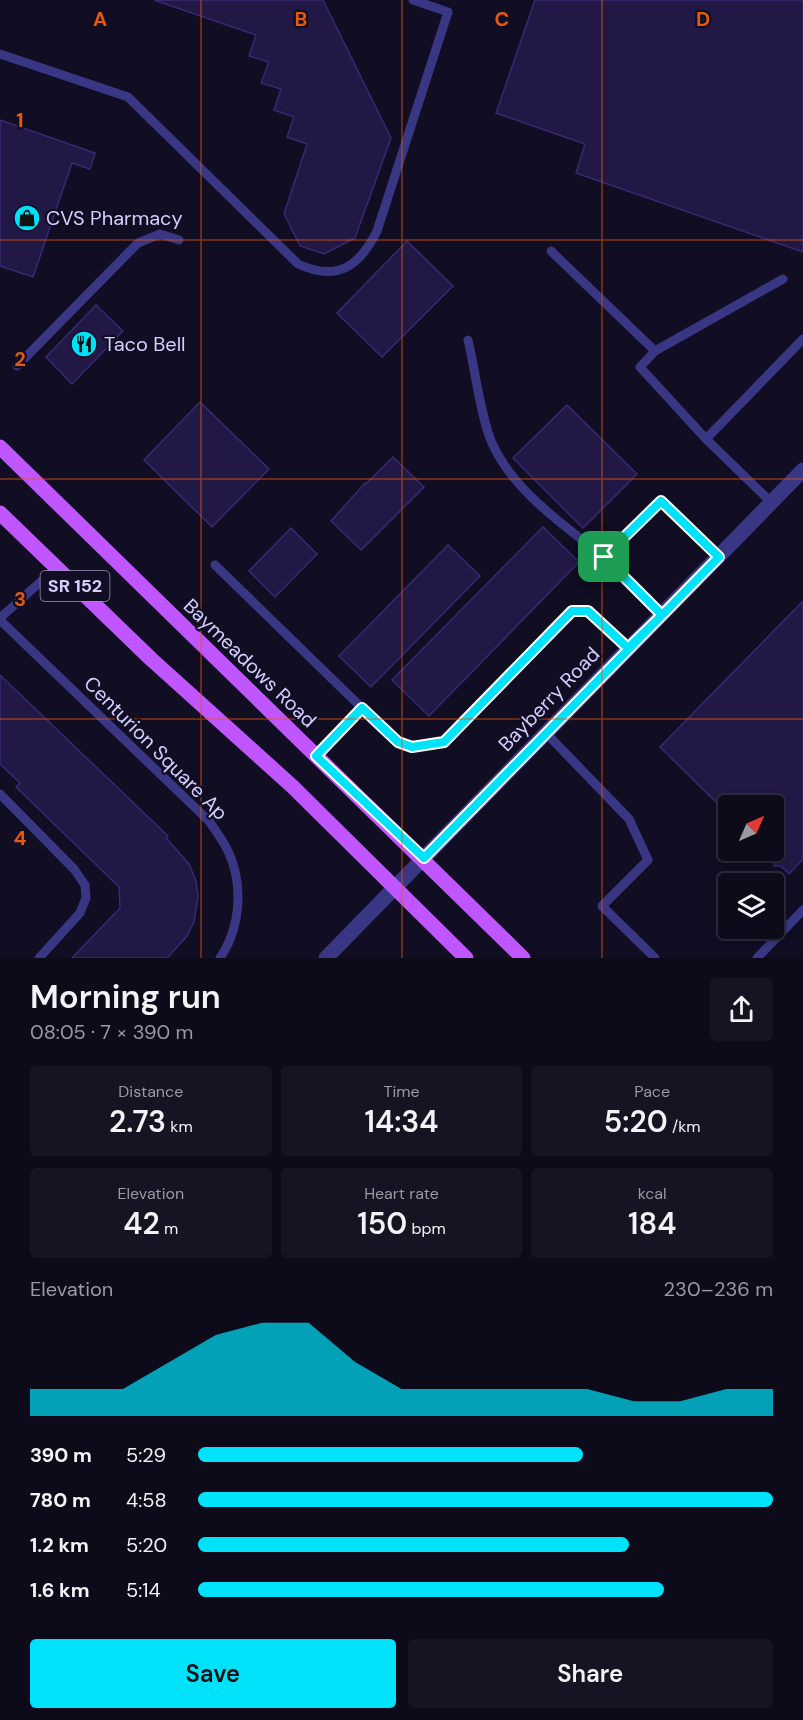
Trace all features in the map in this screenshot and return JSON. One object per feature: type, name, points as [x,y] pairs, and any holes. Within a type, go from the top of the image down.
[{"type":"main road","name":"Baymeadows Road","points":[[0,447],[316,756],[424,858],[523,958]]},
{"type":"main road","name":"SR 152","points":[[0,513],[292,788],[466,958]]},
{"type":"street","name":"Bayberry Road","points":[[326,958],[803,470]]},
{"type":"lane","points":[[0,54],[128,97],[298,264],[316,272],[336,272],[353,264],[368,250],[377,231],[448,12],[413,0]]},
{"type":"lane","points":[[17,366],[138,243],[160,234],[179,240]]},
{"type":"lane","points":[[551,251],[655,351]]},
{"type":"lane","points":[[771,502],[706,439],[640,367],[655,351],[783,279]]},
{"type":"lane","points":[[706,439],[803,339]]},
{"type":"lane","points":[[468,340],[491,441],[502,463],[528,493],[604,557],[662,615]]},
{"type":"lane","points":[[604,557],[661,501],[719,557]]},
{"type":"lane","points":[[215,565],[398,742],[412,747],[444,742],[572,611],[588,611],[628,648]]},
{"type":"lane","name":"Centurion Square Ap","points":[[56,568],[0,619],[209,821],[228,850],[238,886],[237,917],[231,943],[220,958]]},
{"type":"lane","points":[[316,756],[362,708]]},
{"type":"lane","points":[[545,732],[629,819],[648,860],[602,906],[655,958]]},
{"type":"lane","points":[[0,794],[74,869],[85,885],[86,898],[80,913],[39,958]]},
{"type":"lane","points":[[757,958],[803,910]]},
{"type":"building","points":[[154,0],[323,0],[391,138],[355,238],[324,254],[300,246],[284,214],[307,144],[287,137],[294,117],[274,110],[281,89],[261,83],[269,62],[249,56],[256,35]]},
{"type":"building","points":[[535,0],[803,0],[803,252],[576,173],[585,144],[496,113]]},
{"type":"building","name":"CVS Pharmacy","points":[[0,120],[95,153],[90,169],[72,163],[33,277],[0,266]]},
{"type":"building","points":[[407,241],[453,286],[382,357],[337,313]]},
{"type":"building","name":"Taco Bell","points":[[96,305],[123,331],[72,384],[46,357]]},
{"type":"building","points":[[200,402],[269,469],[212,527],[144,460]]},
{"type":"building","points":[[567,405],[637,474],[583,528],[513,458]]},
{"type":"building","points":[[393,457],[424,487],[361,550],[331,521],[365,483]]},
{"type":"building","points":[[543,527],[579,562],[429,716],[392,680]]},
{"type":"building","points":[[291,528],[317,554],[275,597],[249,571]]},
{"type":"building","points":[[448,545],[480,576],[371,687],[339,656]]},
{"type":"building","points":[[803,601],[803,859],[789,874],[781,866],[774,866],[774,861],[784,861],[784,795],[718,795],[718,804],[660,747]]},
{"type":"building","points":[[0,675],[168,836],[166,838],[189,864],[196,881],[198,896],[194,922],[187,936],[167,958],[72,958],[120,908],[119,887],[16,787],[20,783],[0,764]]},
{"type":"place","name":"CVS Pharmacy","points":[[27,218]]},
{"type":"place","name":"Taco Bell","points":[[84,344]]},
{"type":"route","points":[[661,501],[719,557],[424,858],[316,756],[362,708],[398,742],[412,747],[444,742],[572,611],[588,611],[628,648],[662,615],[604,557],[661,501]]}]
